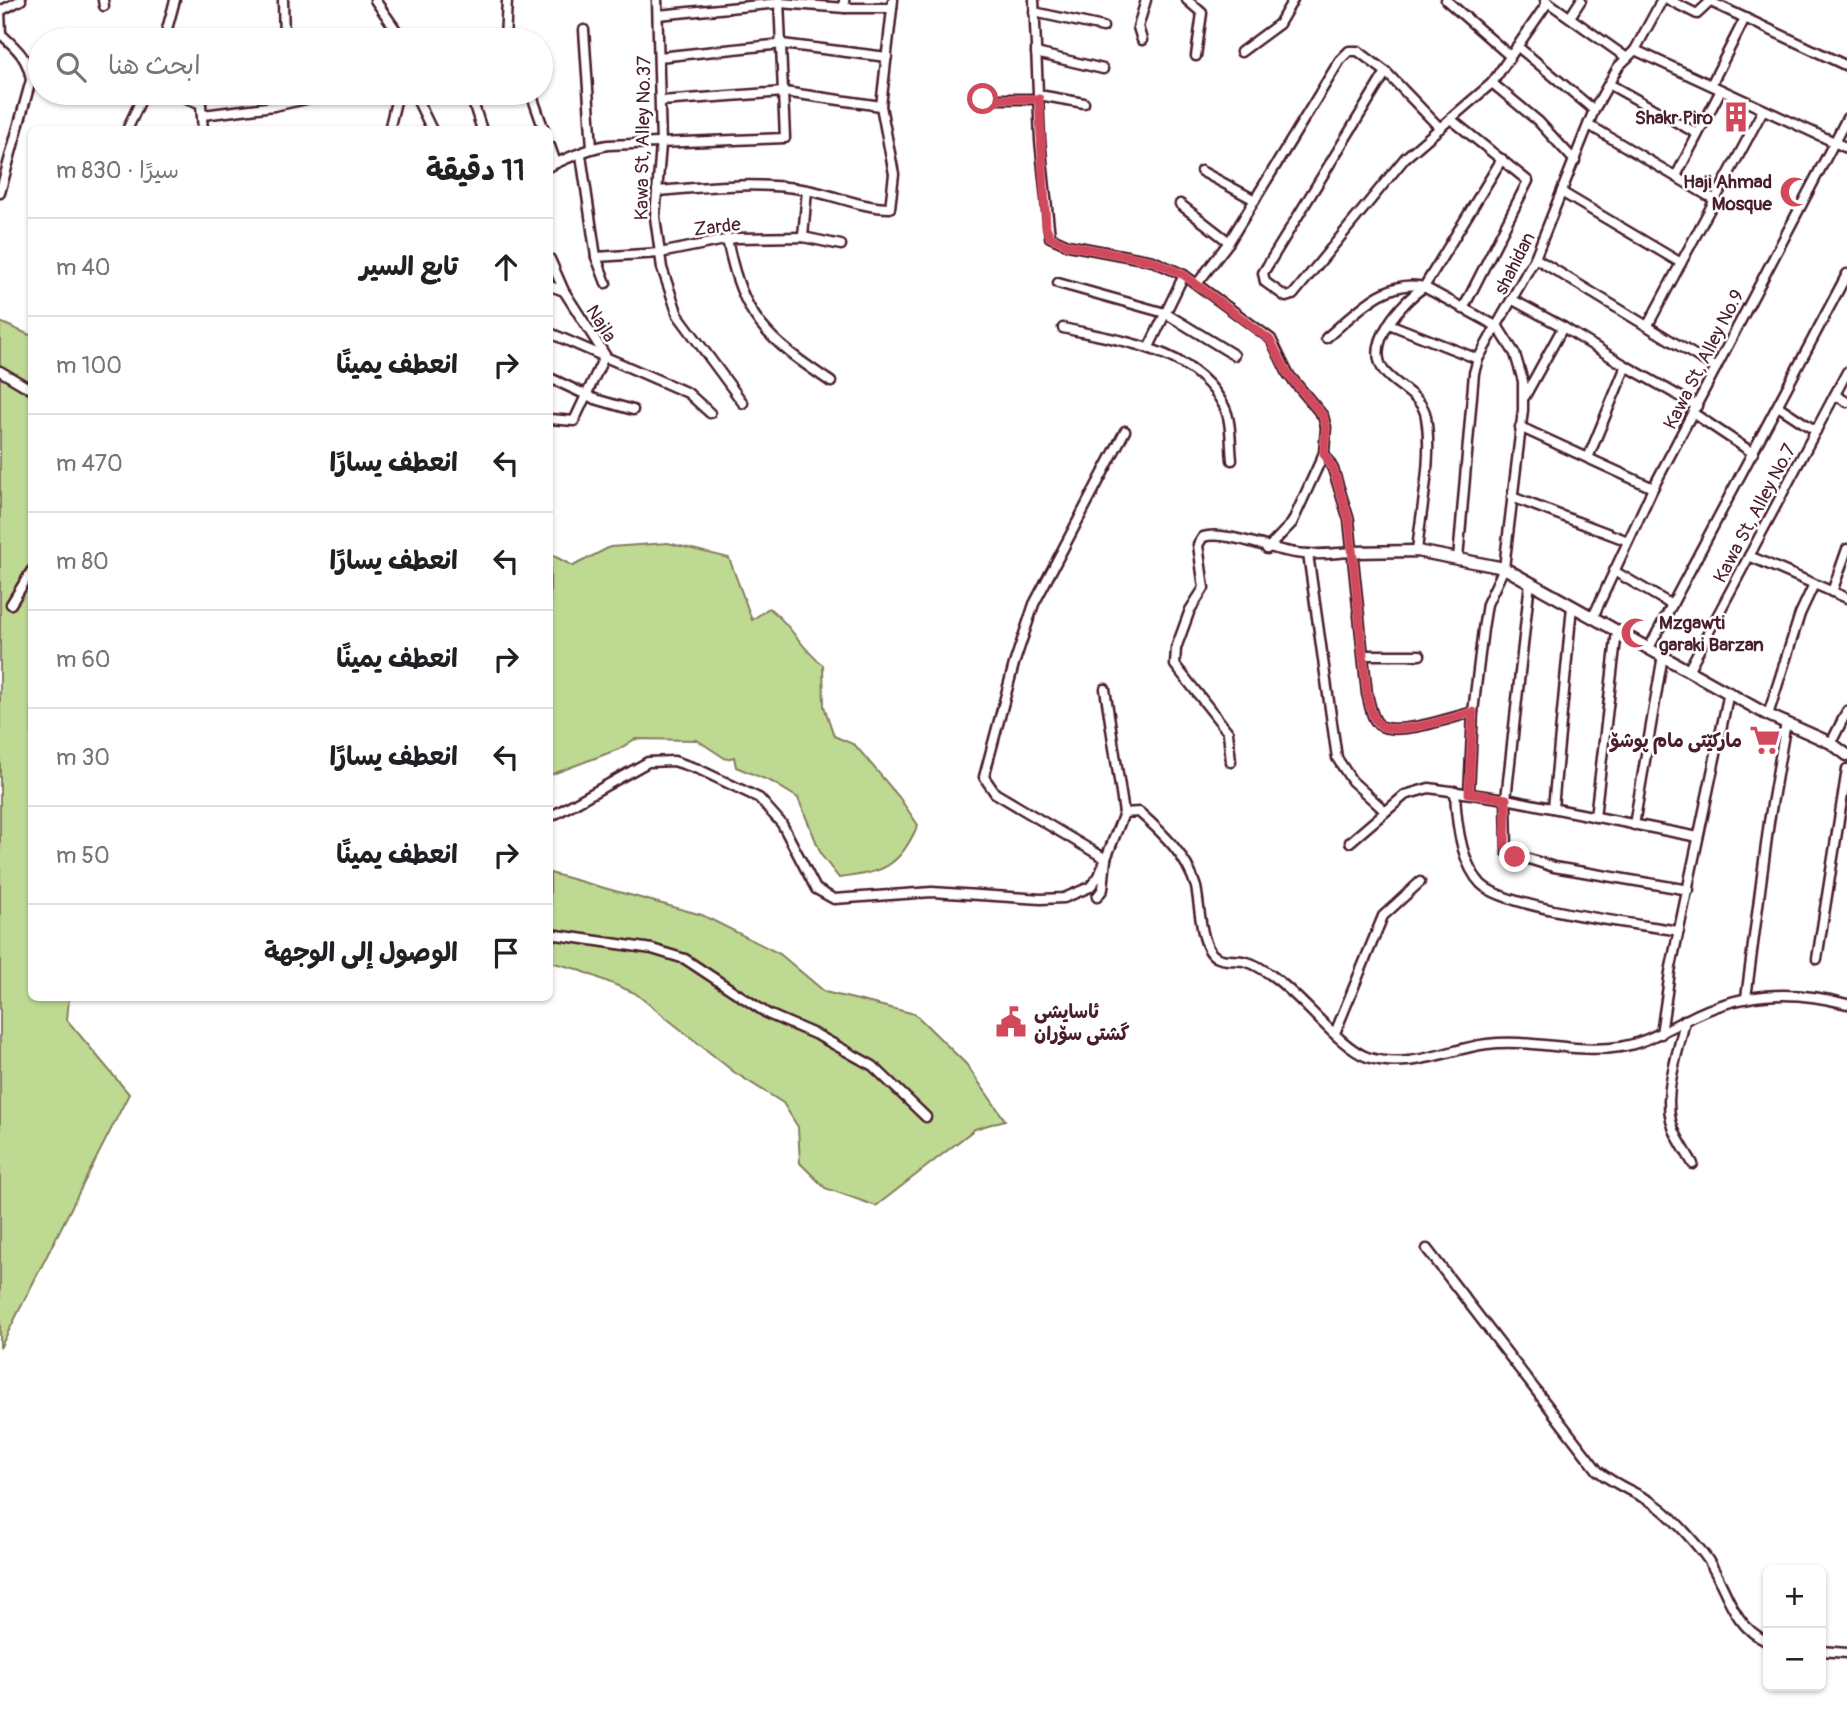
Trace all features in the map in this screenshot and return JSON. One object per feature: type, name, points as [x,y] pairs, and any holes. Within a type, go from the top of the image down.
[{"type":"street","points":[[21,0],[0,10],[0,36],[22,53],[28,62]]},
{"type":"street","points":[[167,28],[175,0]]},
{"type":"street","points":[[283,0],[284,28]]},
{"type":"street","points":[[375,0],[395,28]]},
{"type":"street","points":[[506,28],[508,0]]},
{"type":"street","name":"Kawa St, Alley No.37","points":[[657,0],[661,145],[655,217],[660,253],[678,315],[743,403]]},
{"type":"street","points":[[1034,0],[1046,227],[1050,237],[1068,245],[1153,261],[1184,275],[1270,340],[1288,374],[1323,416],[1326,427],[1324,453],[1292,523],[1266,549]]},
{"type":"street","points":[[1142,40],[1138,27],[1146,0]]},
{"type":"street","points":[[1187,0],[1202,13],[1196,56]]},
{"type":"street","points":[[1241,52],[1279,24],[1293,0]]},
{"type":"street","points":[[1446,0],[1510,55]]},
{"type":"street","points":[[1570,17],[1581,0]]},
{"type":"street","name":"shahidan","points":[[1458,559],[1474,373],[1478,359],[1535,258],[1594,110],[1609,84],[1635,50],[1662,0]]},
{"type":"street","points":[[1669,0],[1697,14],[1712,1],[1847,66]]},
{"type":"street","points":[[1386,72],[1263,273],[1265,282],[1286,297],[1293,295],[1372,195],[1405,158],[1492,83],[1547,1],[1627,58]]},
{"type":"street","points":[[553,165],[592,148],[785,138],[780,2]]},
{"type":"street","points":[[657,191],[720,186],[807,190],[875,208],[890,208],[894,195],[894,174],[881,106],[892,4],[780,2],[658,15]]},
{"type":"street","points":[[1034,12],[1102,27]]},
{"type":"street","points":[[1711,85],[1745,18]]},
{"type":"street","points":[[584,30],[592,148]]},
{"type":"street","points":[[659,57],[782,44],[887,57]]},
{"type":"street","points":[[1517,46],[1594,110]]},
{"type":"street","points":[[1635,50],[1847,148]]},
{"type":"street","points":[[1197,284],[1229,242],[1340,60],[1349,51],[1358,51],[1386,72],[1440,128]]},
{"type":"street","points":[[1036,53],[1102,69]]},
{"type":"street","points":[[1492,83],[1538,121],[1575,161]]},
{"type":"street","points":[[1609,84],[1696,133]]},
{"type":"street","points":[[1676,177],[1696,133],[1721,90]]},
{"type":"street","points":[[0,193],[28,91]]},
{"type":"street","points":[[661,101],[784,92],[881,106]]},
{"type":"street","points":[[983,99],[1039,97],[1084,103]]},
{"type":"street","points":[[129,126],[139,105]]},
{"type":"street","points":[[201,105],[203,126]]},
{"type":"street","points":[[202,115],[279,105]]},
{"type":"street","points":[[391,126],[395,105]]},
{"type":"street","points":[[420,105],[430,126]]},
{"type":"street","points":[[474,105],[481,126]]},
{"type":"street","points":[[535,105],[543,126]]},
{"type":"street","points":[[1648,325],[1763,110]]},
{"type":"street","name":"Kawa St, Alley No.9","points":[[1592,617],[1653,488],[1847,118]]},
{"type":"street","points":[[1452,120],[1528,181],[1463,309]]},
{"type":"street","points":[[1588,125],[1715,200]]},
{"type":"street","points":[[581,155],[596,257],[606,283]]},
{"type":"street","points":[[1417,551],[1426,471],[1426,416],[1420,401],[1403,390],[1382,369],[1382,336],[1405,299],[1423,286],[1502,159]]},
{"type":"street","points":[[1201,171],[1255,200]]},
{"type":"street","points":[[803,237],[807,190]]},
{"type":"street","points":[[1563,193],[1681,263]]},
{"type":"street","points":[[1180,204],[1229,242]]},
{"type":"street","name":"Zarde","points":[[596,257],[660,253],[727,239],[803,237],[841,245]]},
{"type":"street","points":[[727,239],[733,268],[753,317],[784,351],[831,382]]},
{"type":"street","points":[[1535,258],[1716,368]]},
{"type":"street","name":"Najla","points":[[553,266],[564,291],[605,355],[574,421],[553,419]]},
{"type":"street","points":[[1649,648],[1847,274]]},
{"type":"street","points":[[1149,347],[1184,275]]},
{"type":"street","points":[[1058,283],[1166,313],[1234,355]]},
{"type":"street","points":[[1326,338],[1381,294],[1401,284],[1423,286],[1498,327],[1515,354],[1523,381],[1523,398],[1504,568],[1487,604],[1473,712],[1469,793]]},
{"type":"street","points":[[553,287],[564,291]]},
{"type":"street","points":[[1513,300],[1626,366],[1695,410],[1753,453]]},
{"type":"street","points":[[1389,324],[1478,359]]},
{"type":"street","points":[[1523,398],[1563,327]]},
{"type":"street","points":[[1063,328],[1149,347],[1195,372],[1225,408],[1232,460]]},
{"type":"street","points":[[553,334],[688,393],[710,413]]},
{"type":"street","points":[[1588,458],[1626,366]]},
{"type":"street","points":[[0,371],[28,388]]},
{"type":"street","name":"Kawa St, Alley No.7","points":[[1689,669],[1847,372]]},
{"type":"street","points":[[553,379],[595,399],[633,410]]},
{"type":"street","points":[[1835,395],[1847,402]]},
{"type":"street","points":[[1778,405],[1816,431]]},
{"type":"street","points":[[1520,426],[1653,488]]},
{"type":"street","points":[[1106,859],[995,793],[984,777],[1013,664],[1034,604],[1125,431]]},
{"type":"street","points":[[1324,453],[1333,469],[1346,511],[1372,715],[1377,723],[1385,728],[1421,726],[1473,712]]},
{"type":"street","points":[[1512,497],[1628,541]]},
{"type":"street","points":[[1231,762],[1228,732],[1175,665],[1176,648],[1190,610],[1204,588],[1198,545],[1203,537],[1221,534],[1266,549],[1308,554],[1417,551],[1504,568],[1768,715],[1831,743],[1847,755]]},
{"type":"street","points":[[1832,592],[1847,549]]},
{"type":"street","points":[[1308,554],[1337,758],[1352,781],[1385,811]]},
{"type":"street","points":[[1749,556],[1847,598]]},
{"type":"street","points":[[1614,571],[1672,605]]},
{"type":"street","points":[[11,604],[28,576]]},
{"type":"street","points":[[1531,582],[1506,799],[1507,852],[1515,857],[1554,867],[1689,890]]},
{"type":"street","points":[[1768,715],[1800,614],[1815,584]]},
{"type":"street","points":[[1553,808],[1572,606]]},
{"type":"street","points":[[1595,817],[1617,631]]},
{"type":"street","points":[[1364,655],[1420,655]]},
{"type":"street","points":[[1633,825],[1663,655]]},
{"type":"street","points":[[553,815],[648,762],[674,761],[698,769],[759,798],[782,824],[816,888],[834,898],[932,892],[1064,898],[1090,887],[1099,876],[1124,813],[1105,689]]},
{"type":"street","points":[[1661,1034],[1679,931],[1729,692]]},
{"type":"street","points":[[1831,743],[1847,711]]},
{"type":"street","points":[[1746,998],[1765,846],[1786,722]]},
{"type":"street","points":[[1817,959],[1847,769]]},
{"type":"street","points":[[1350,842],[1405,795],[1417,789],[1455,791],[1506,799],[1698,837]]},
{"type":"street","points":[[1455,791],[1456,819],[1471,869],[1479,882],[1492,893],[1566,911],[1679,931]]},
{"type":"street","points":[[1124,813],[1139,812],[1175,847],[1196,887],[1205,942],[1212,954],[1227,960],[1247,961],[1270,974],[1302,999],[1335,1033],[1365,1056],[1381,1060],[1435,1059],[1489,1044],[1615,1048],[1640,1043],[1685,1020],[1746,998],[1772,993],[1812,995],[1847,1004]]},
{"type":"street","points":[[1097,897],[1103,889],[1106,859]]},
{"type":"street","points":[[1335,1033],[1383,916],[1420,882]]},
{"type":"street","points":[[553,934],[652,949],[685,959],[768,1014],[819,1036],[873,1066],[926,1117]]},
{"type":"street","points":[[1685,1020],[1672,1073],[1672,1127],[1693,1164]]},
{"type":"street","points":[[1427,1249],[1598,1471],[1609,1480],[1657,1506],[1705,1555],[1720,1588],[1751,1632],[1763,1639]]},
{"type":"street","points":[[1826,1651],[1847,1653]]},
{"type":"green space","points":[[0,322],[28,334],[28,1001],[69,1001],[67,1020],[129,1094],[0,1348]]},
{"type":"green space","points":[[668,543],[729,558],[752,620],[769,608],[823,665],[824,706],[834,736],[855,745],[899,797],[918,825],[904,851],[896,859],[878,870],[839,878],[822,856],[798,798],[772,782],[736,767],[734,757],[726,759],[697,740],[635,739],[619,749],[553,774],[553,556],[573,566],[610,547]]},
{"type":"green space","points":[[553,874],[702,915],[780,954],[825,992],[915,1014],[966,1064],[1005,1120],[975,1129],[876,1206],[825,1188],[800,1163],[798,1127],[783,1103],[734,1072],[635,993],[577,969],[553,963]]},
{"type":"place","name":"Shakr Piro","points":[[1736,117]]},
{"type":"place","name":"Haji Ahmad Mosque","points":[[1795,192]]},
{"type":"place","name":"Mzgawti garaki Barzan","points":[[1636,633]]},
{"type":"place","name":"مارکێتی مام پوشۆ","points":[[1765,740]]},
{"type":"place","name":"ئاسایشی گشتی سۆران","points":[[1011,1022]]},
{"type":"route","points":[[983,99],[1039,99],[1046,227],[1050,237],[1068,245],[1101,253],[1153,261],[1184,275],[1242,316],[1275,347],[1288,374],[1323,416],[1326,427],[1324,453],[1333,469],[1349,520],[1367,694],[1372,715],[1377,723],[1385,728],[1399,728],[1421,726],[1473,712],[1469,793],[1506,799],[1505,845],[1507,852],[1515,857]]}]
